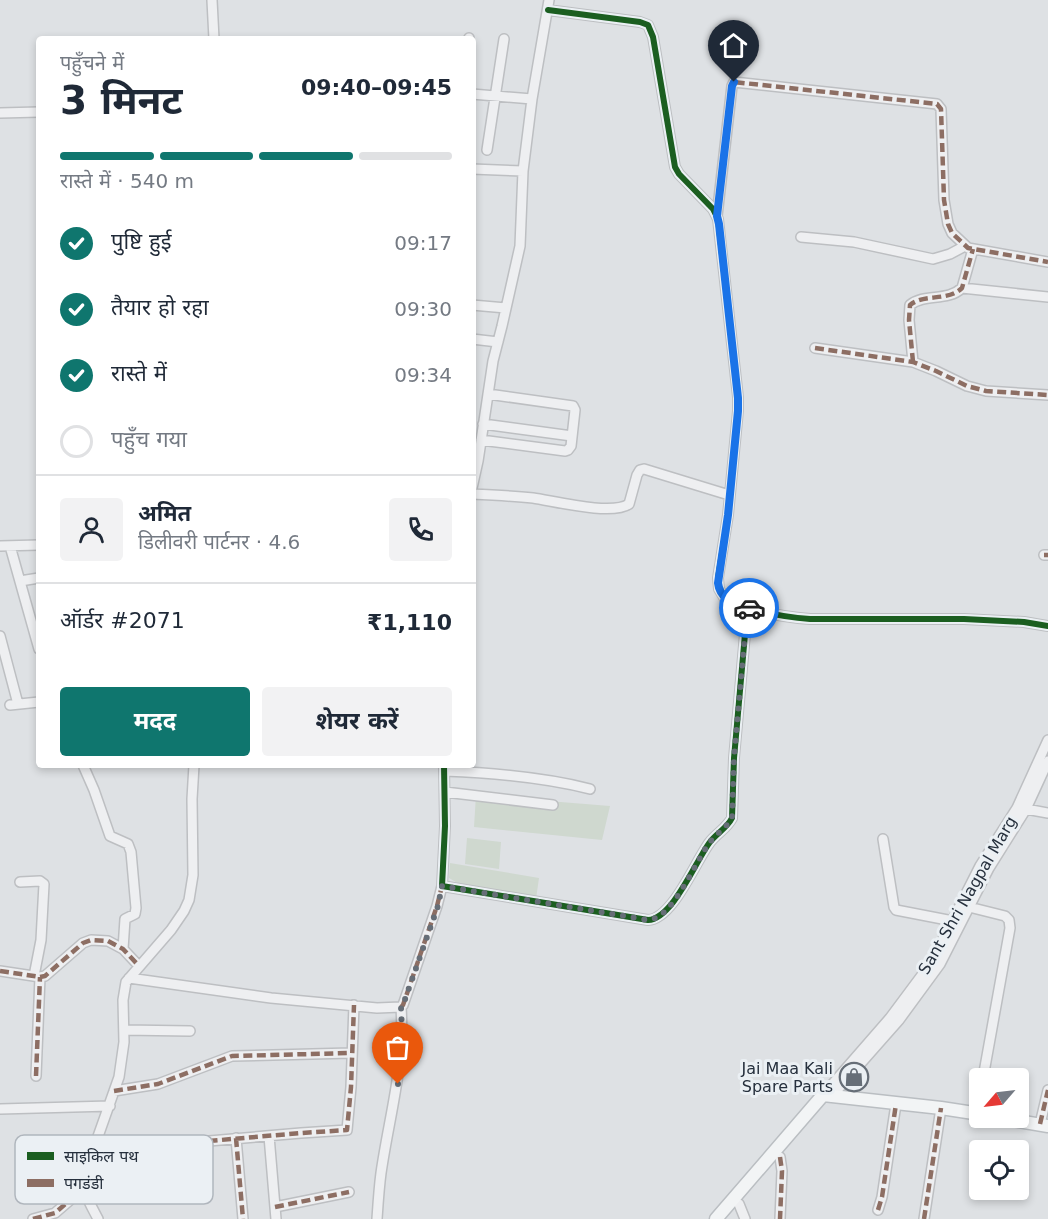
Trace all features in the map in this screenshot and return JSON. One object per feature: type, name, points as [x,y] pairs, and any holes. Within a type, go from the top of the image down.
[{"type":"main road","points":[[827,1096],[969,1113]]},
{"type":"main road","name":"Sant Shri Nagpal Marg","points":[[726,1219],[780,1157],[827,1096]]},
{"type":"main road","name":"Sant Shri Nagpal Marg","points":[[716,1219],[827,1096]]},
{"type":"main road","points":[[1029,1123],[1044,1125]]},
{"type":"street","points":[[212,0],[214,36]]},
{"type":"street","points":[[476,458],[481,440],[492,361],[520,246],[523,171],[532,99],[549,5],[640,22],[648,26],[653,37],[675,167],[713,209],[719,224],[738,398],[718,578],[719,589],[725,598],[751,609],[802,618],[964,619],[1024,621],[1048,626]]},
{"type":"street","points":[[487,150],[504,39]]},
{"type":"street","points":[[717,216],[734,82],[938,105],[941,109],[944,200],[948,224],[952,233],[969,248]]},
{"type":"street","points":[[476,94],[532,99]]},
{"type":"street","points":[[0,113],[36,112]]},
{"type":"street","points":[[476,169],[523,171]]},
{"type":"street","points":[[801,237],[854,242],[933,259],[969,248],[1048,262]]},
{"type":"street","points":[[913,362],[910,305],[918,300],[949,296],[962,288],[969,248]]},
{"type":"street","points":[[962,288],[1048,297]]},
{"type":"street","points":[[476,305],[506,308]]},
{"type":"street","points":[[476,339],[498,342]]},
{"type":"street","points":[[815,348],[913,362],[977,389],[1048,395]]},
{"type":"street","points":[[481,440],[565,451],[571,446],[575,410],[573,405],[488,394]]},
{"type":"street","points":[[483,424],[572,436]]},
{"type":"street","points":[[476,494],[532,498],[576,506],[621,507],[629,504],[636,475],[644,469],[729,495]]},
{"type":"street","points":[[36,545],[5,546],[20,581],[36,638]]},
{"type":"street","points":[[20,581],[36,578]]},
{"type":"street","points":[[442,886],[648,920],[661,915],[677,897],[711,842],[732,818],[734,758],[745,634],[751,609]]},
{"type":"street","points":[[0,636],[14,704],[36,702]]},
{"type":"street","name":"Sant Shri Nagpal Marg","points":[[827,1096],[899,1020],[940,964],[980,866],[1017,808],[1048,740]]},
{"type":"street","name":"Sant Shri Nagpal Marg","points":[[957,922],[969,907],[990,867],[1026,809],[1048,761]]},
{"type":"street","points":[[84,768],[110,836],[128,844],[131,852],[136,908],[135,914],[125,920],[123,949]]},
{"type":"street","points":[[99,1135],[119,1077],[124,1042],[124,988],[129,978],[171,930],[189,900],[193,875],[194,768]]},
{"type":"street","points":[[377,1219],[381,1173],[399,1076],[401,1007],[438,906],[442,886],[445,768],[537,779],[590,789]]},
{"type":"street","points":[[445,792],[553,805]]},
{"type":"street","points":[[1026,809],[1048,813]]},
{"type":"street","points":[[882,839],[896,910],[957,922]]},
{"type":"street","points":[[20,882],[40,881],[44,884],[37,976],[36,1076]]},
{"type":"street","points":[[969,907],[1005,916],[1009,920],[1010,928],[985,1068]]},
{"type":"street","points":[[0,971],[37,976],[48,974],[88,941],[108,941],[123,949],[139,966]]},
{"type":"street","points":[[129,978],[271,998],[377,1008],[401,1007]]},
{"type":"street","points":[[213,1141],[347,1130],[354,1005]]},
{"type":"street","points":[[124,1030],[190,1031]]},
{"type":"street","points":[[114,1091],[158,1084],[232,1056],[351,1053]]},
{"type":"street","points":[[1044,1125],[1048,1090]]},
{"type":"street","points":[[878,1210],[896,1104]]},
{"type":"street","points":[[0,1109],[110,1106]]},
{"type":"street","points":[[924,1219],[941,1108]]},
{"type":"street","points":[[269,1136],[276,1219]]},
{"type":"street","points":[[236,1138],[243,1219]]},
{"type":"street","points":[[780,1157],[782,1172],[780,1219]]},
{"type":"street","points":[[275,1208],[349,1192]]},
{"type":"street","points":[[740,1203],[746,1219]]},
{"type":"street","points":[[33,1219],[55,1213],[65,1204]]},
{"type":"street","points":[[91,1204],[98,1219]]},
{"type":"shaded area","points":[[476,795],[610,806],[602,840],[474,827]]},
{"type":"shaded area","points":[[467,838],[501,842],[499,869],[465,864]]},
{"type":"shaded area","points":[[450,863],[539,878],[536,899],[491,893],[459,883],[449,878]]},
{"type":"marked path","points":[[717,214],[734,82],[937,104],[941,109],[944,200],[952,233],[968,248],[1048,262]]},
{"type":"marked path","points":[[913,362],[910,305],[922,299],[950,295],[962,288],[973,249]]},
{"type":"marked path","points":[[815,348],[913,362],[967,386],[986,391],[1048,395]]},
{"type":"marked path","points":[[401,1007],[442,886]]},
{"type":"marked path","points":[[0,971],[45,976],[83,943],[91,940],[108,941],[123,949],[139,966]]},
{"type":"marked path","points":[[36,1076],[40,977]]},
{"type":"marked path","points":[[213,1141],[347,1130],[354,1005]]},
{"type":"marked path","points":[[114,1091],[158,1084],[232,1056],[351,1053]]},
{"type":"marked path","points":[[1040,1124],[1048,1090]]},
{"type":"marked path","points":[[878,1210],[896,1104]]},
{"type":"marked path","points":[[924,1219],[941,1108]]},
{"type":"marked path","points":[[236,1138],[243,1219]]},
{"type":"marked path","points":[[780,1157],[782,1171],[780,1219]]},
{"type":"marked path","points":[[275,1207],[349,1192]]},
{"type":"marked path","points":[[33,1219],[55,1213],[65,1204]]},
{"type":"cycle path","points":[[548,10],[648,25],[653,37],[675,167],[713,209],[718,219],[738,397],[728,515],[718,578],[719,589],[725,599],[767,613],[810,619],[964,619],[1024,622],[1048,626]]},
{"type":"cycle path","points":[[444,768],[445,826],[442,886],[648,920],[657,917],[675,900],[704,850],[732,818],[734,758],[745,634],[751,609]]},
{"type":"way so far","points":[[398,1084],[402,1032],[401,1007],[438,906],[442,886],[648,920],[661,915],[677,897],[711,842],[732,818],[734,758],[745,634],[751,609],[749,608]]},
{"type":"place","name":"Jai Maa Kali Spare Parts","points":[[854,1077]]},
{"type":"route","points":[[734,82],[717,216],[726,281],[738,411],[728,515],[718,583],[725,598],[749,608]]}]
